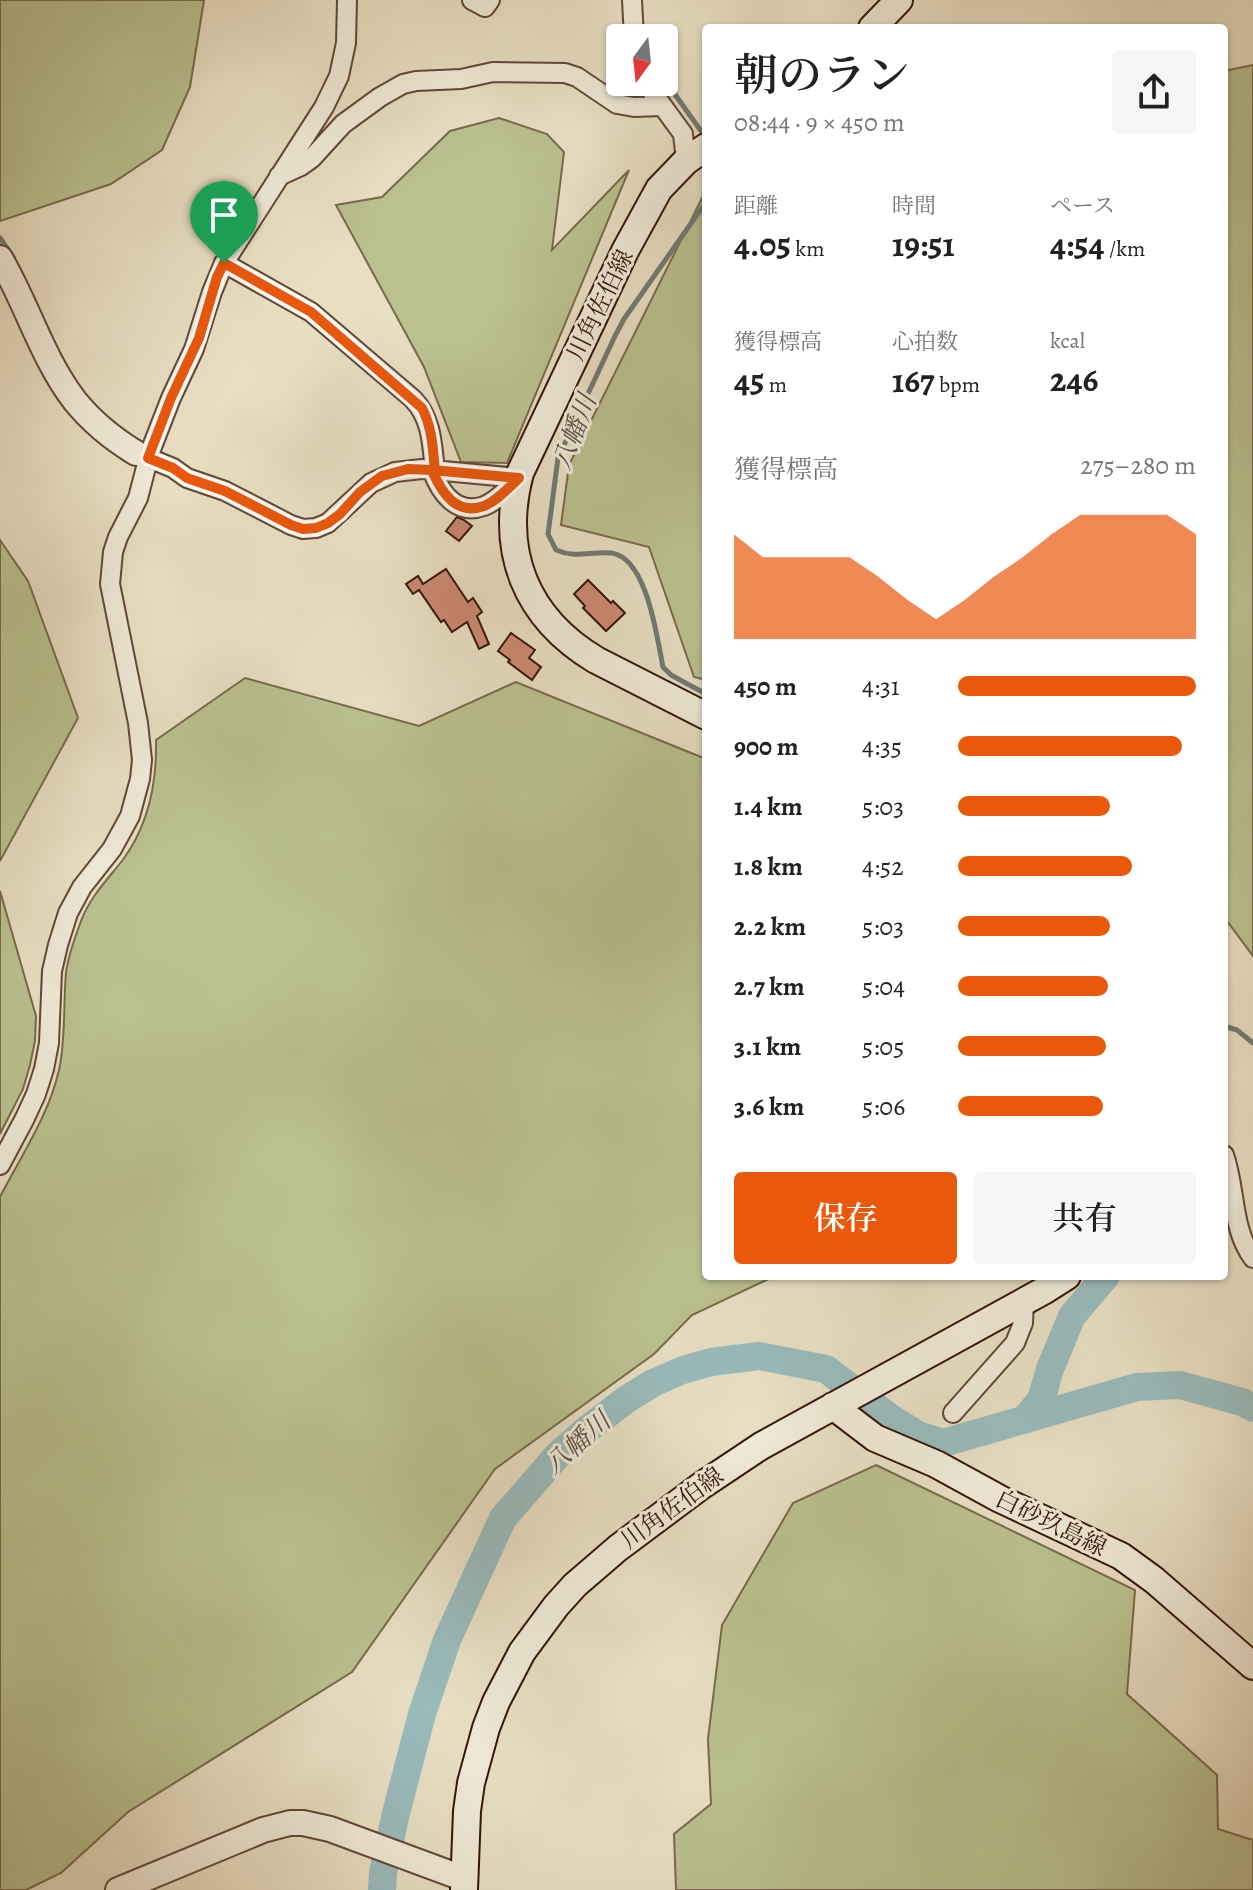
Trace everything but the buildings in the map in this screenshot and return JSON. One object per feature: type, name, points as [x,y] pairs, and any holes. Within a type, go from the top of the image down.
[{"type":"main road","points":[[876,24],[899,0]]},
{"type":"main road","name":"川角佐伯線","points":[[697,154],[659,189],[625,251],[527,456],[513,509],[514,545],[524,580],[541,612],[553,626],[581,650],[702,714]]},
{"type":"main road","name":"川角佐伯線","points":[[458,1880],[477,1755],[486,1728],[522,1652],[575,1585],[618,1548],[761,1446],[1060,1280]]},
{"type":"main road","name":"白砂玖島線","points":[[834,1405],[875,1438],[936,1464],[1000,1499],[1121,1556],[1154,1580],[1253,1666]]},
{"type":"street","points":[[0,1165],[25,1118],[44,1069],[49,1043],[52,971],[68,913],[82,887],[112,849],[130,816],[140,779],[141,742],[112,599],[111,568],[118,537],[138,498],[142,456],[199,338],[224,263],[324,107],[339,76],[346,43],[347,0]]},
{"type":"street","points":[[472,0],[485,7],[490,0]]},
{"type":"street","points":[[632,0],[633,24]]},
{"type":"street","points":[[279,176],[312,158],[343,124],[380,97],[403,84],[416,81],[461,79],[493,72],[565,73],[577,77],[617,104],[662,106]]},
{"type":"street","points":[[655,96],[697,154]]},
{"type":"street","points":[[0,258],[64,385],[91,419],[142,456],[173,468],[187,478],[225,491],[291,525],[303,529],[328,523],[382,476],[408,469],[519,478]]},
{"type":"street","points":[[224,263],[311,312],[422,408],[428,419],[438,485],[448,500],[472,509],[485,506],[519,478]]},
{"type":"street","points":[[1228,1170],[1241,1237],[1253,1258]]},
{"type":"street","points":[[953,1413],[1015,1343],[1023,1323],[1024,1302]]},
{"type":"street","points":[[118,1890],[276,1826],[303,1823],[358,1839],[458,1880]]},
{"type":"green space","points":[[0,0],[204,0],[190,87],[162,150],[111,184],[0,221]]},
{"type":"green space","points":[[1253,65],[1253,956],[1228,922],[1228,70]]},
{"type":"green space","points":[[499,118],[547,134],[564,152],[552,250],[629,170],[507,463],[461,462],[424,367],[336,205],[382,197],[450,131]]},
{"type":"green space","points":[[702,198],[702,679],[694,677],[649,547],[561,525],[569,465]]},
{"type":"green space","points":[[0,540],[28,581],[78,718],[0,861]]},
{"type":"green space","points":[[245,678],[419,726],[516,682],[702,757],[702,1280],[766,1280],[692,1315],[654,1354],[495,1469],[352,1672],[128,1812],[61,1873],[26,1890],[0,1890],[0,1197],[41,1119],[54,1087],[63,1046],[66,973],[70,953],[89,904],[139,833],[153,788],[156,740]]},
{"type":"green space","points":[[0,891],[36,1016],[35,1041],[23,1089],[0,1134]]},
{"type":"green space","points":[[876,1465],[1135,1590],[1127,1694],[1217,1775],[1218,1829],[1253,1840],[1253,1890],[676,1890],[674,1834],[711,1804],[708,1739],[722,1625],[793,1503]]},
{"type":"waterway","name":"八幡川","points":[[676,96],[702,132]]},
{"type":"waterway","name":"八幡川","points":[[702,208],[615,336],[558,458],[548,534],[556,550],[577,554],[611,553],[623,558],[633,568],[648,601],[663,667],[671,675],[702,692]]},
{"type":"waterway","points":[[0,238],[13,257]]},
{"type":"waterway","points":[[1228,1027],[1237,1030],[1253,1043]]},
{"type":"waterway","name":"八幡川","points":[[1024,1420],[1041,1400],[1072,1316],[1103,1280]]},
{"type":"waterway","name":"八幡川","points":[[382,1890],[396,1813],[422,1714],[447,1640],[503,1518],[557,1456],[627,1399],[653,1383],[711,1362],[759,1356],[826,1369],[892,1419],[918,1435],[943,1443],[1137,1387],[1180,1385],[1242,1402],[1253,1408]]},
{"type":"route","points":[[224,263],[199,338],[148,458],[303,529],[328,523],[371,483],[395,472],[422,469],[432,470],[519,478],[485,506],[472,509],[448,500],[432,470],[435,471],[431,431],[422,408],[311,312],[224,263]]}]
